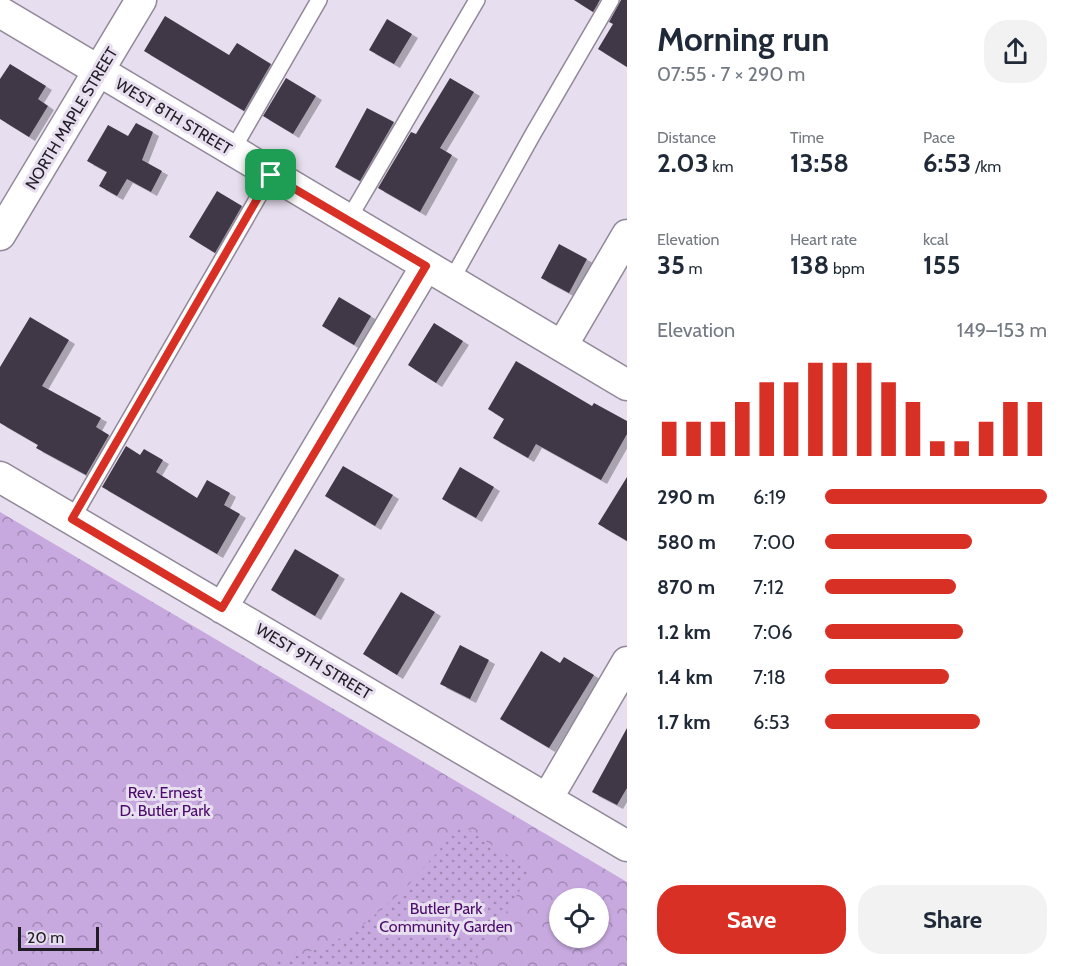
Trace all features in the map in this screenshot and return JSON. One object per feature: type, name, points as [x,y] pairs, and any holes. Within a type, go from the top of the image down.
[{"type":"street","name":"NORTH MAPLE STREET","points":[[0,235],[141,0]]},
{"type":"street","name":"WEST 8TH STREET","points":[[0,12],[627,385]]},
{"type":"street","points":[[562,346],[627,235]]},
{"type":"street","points":[[222,608],[426,266]]},
{"type":"street","name":"WEST 9TH STREET","points":[[0,477],[627,846]]},
{"type":"street","points":[[547,799],[627,662]]},
{"type":"lane","points":[[232,151],[319,0]]},
{"type":"lane","points":[[348,220],[477,0]]},
{"type":"lane","points":[[452,281],[533,134],[612,0]]},
{"type":"lane","points":[[72,519],[271,175]]},
{"type":"green space","name":"Rev. Ernest D. Butler Park","points":[[0,512],[627,882],[627,966],[0,966]]},
{"type":"green space","name":"Butler Park Community Garden","points":[[461,825],[532,871],[472,966],[274,966],[273,963],[315,950],[356,931],[405,889]]},
{"type":"building","points":[[574,0],[600,0],[593,12]]},
{"type":"building","points":[[621,0],[627,0],[627,67],[598,49],[613,24],[609,22]]},
{"type":"building","points":[[165,16],[229,55],[237,43],[271,64],[244,111],[144,51]]},
{"type":"building","points":[[387,19],[412,34],[394,64],[369,50]]},
{"type":"building","points":[[10,64],[46,86],[38,99],[48,106],[29,137],[0,119],[0,79]]},
{"type":"building","points":[[286,78],[316,96],[293,134],[263,116]]},
{"type":"building","points":[[450,78],[474,92],[440,148],[452,155],[420,212],[378,188],[411,132],[416,134]]},
{"type":"building","points":[[367,108],[394,122],[360,181],[335,167]]},
{"type":"building","points":[[136,123],[153,132],[142,160],[162,171],[151,192],[127,179],[117,196],[99,186],[107,172],[87,161],[108,125],[128,136]]},
{"type":"building","points":[[217,191],[242,206],[215,253],[189,237]]},
{"type":"building","points":[[559,244],[587,259],[569,293],[541,278]]},
{"type":"building","points":[[339,297],[371,316],[354,345],[322,326]]},
{"type":"building","points":[[30,317],[69,340],[42,386],[101,418],[96,427],[109,435],[86,475],[36,448],[38,445],[0,423],[0,367]]},
{"type":"building","points":[[434,323],[463,341],[436,383],[408,365]]},
{"type":"building","points":[[516,361],[592,406],[594,403],[627,421],[627,434],[601,480],[536,444],[528,458],[493,438],[504,419],[488,409]]},
{"type":"building","points":[[126,446],[140,455],[144,449],[163,460],[156,472],[197,498],[207,480],[230,493],[224,505],[240,514],[217,554],[102,487]]},
{"type":"building","points":[[343,466],[393,495],[375,526],[325,496]]},
{"type":"building","points":[[460,467],[494,487],[476,518],[442,499]]},
{"type":"building","points":[[627,477],[627,541],[598,524]]},
{"type":"building","points":[[295,549],[339,575],[315,616],[271,590]]},
{"type":"building","points":[[401,592],[435,612],[397,675],[363,654]]},
{"type":"building","points":[[460,645],[489,660],[470,699],[440,684]]},
{"type":"building","points":[[541,651],[560,663],[564,657],[594,675],[549,748],[500,719]]},
{"type":"building","points":[[627,728],[627,788],[617,805],[592,792]]},
{"type":"route","points":[[271,175],[426,266],[222,608],[72,519],[271,175]]}]
